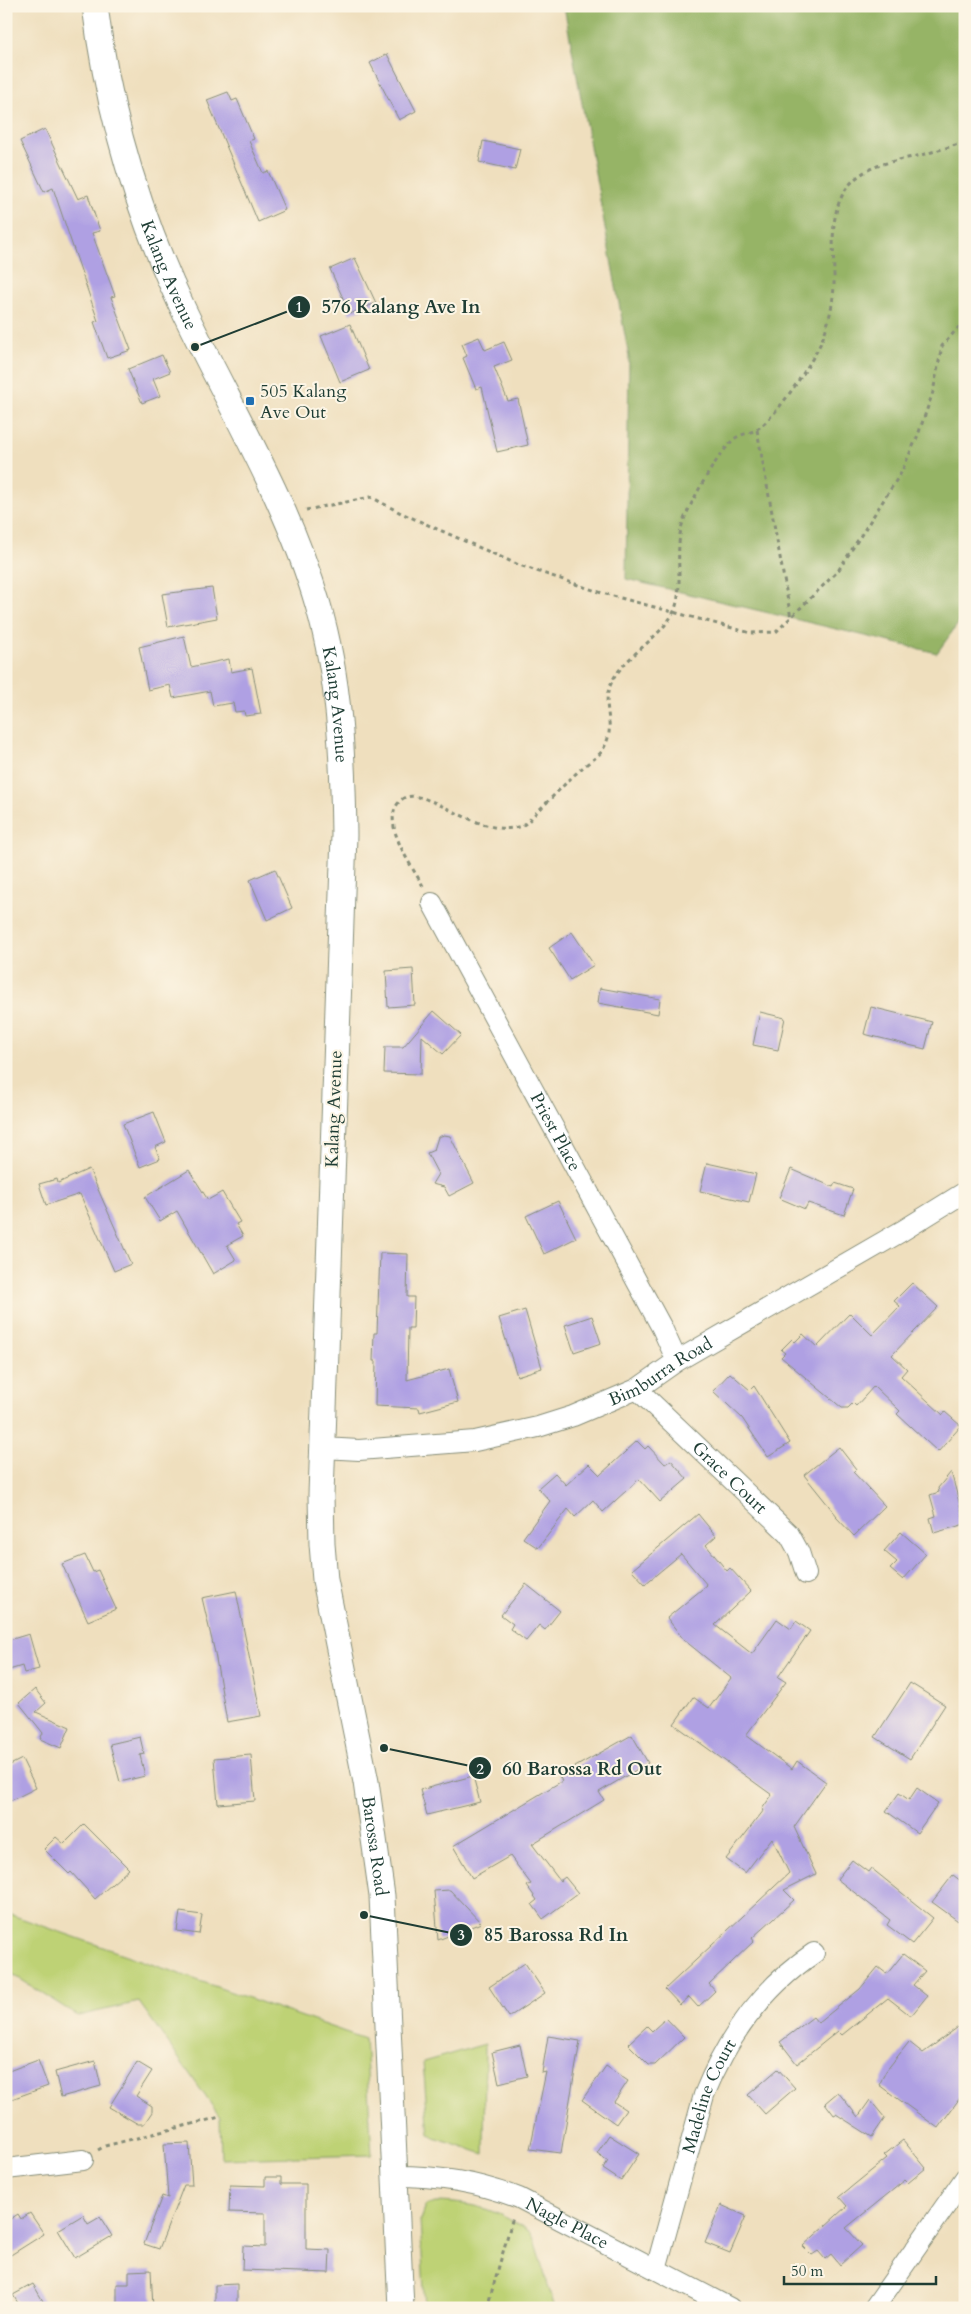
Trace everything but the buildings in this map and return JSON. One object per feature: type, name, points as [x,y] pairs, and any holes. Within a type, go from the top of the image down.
[{"type":"street","name":"Kalang Avenue","points":[[95,6],[106,81],[114,116],[144,213],[184,310],[286,514],[318,604],[327,636],[334,675],[342,744],[344,836],[323,1448]]},
{"type":"street","name":"Priest Place","points":[[432,903],[657,1319],[677,1361]]},
{"type":"street","name":"Bimburra Road","points":[[323,1448],[359,1450],[475,1441],[538,1427],[573,1416],[637,1389],[677,1361],[902,1231],[965,1192]]},
{"type":"street","name":"Grace Court","points":[[637,1389],[789,1534],[799,1552],[806,1574]]},
{"type":"street","name":"Barossa Road","points":[[323,1448],[321,1512],[325,1580],[366,1782],[380,1886],[386,1968],[401,2308]]},
{"type":"street","name":"Madeline Court","points":[[656,2269],[704,2095],[714,2070],[742,2024],[764,1995],[796,1965],[814,1953]]},
{"type":"street","points":[[6,2169],[83,2160]]},
{"type":"street","name":"Nagle Place","points":[[394,2176],[455,2180],[483,2185],[519,2198],[730,2308]]},
{"type":"street","points":[[874,2308],[965,2178]]},
{"type":"path","points":[[432,903],[396,839],[393,819],[394,810],[400,801],[408,796],[423,796],[471,821],[492,828],[509,829],[524,826],[602,751],[608,740],[610,728],[606,701],[610,686],[618,674],[657,635],[674,613],[678,599],[677,545],[684,519],[702,485],[734,438],[757,430],[771,418],[811,361],[821,342],[830,317],[834,288],[834,220],[840,198],[855,179],[884,162],[918,156],[965,142]]},
{"type":"path","points":[[286,514],[370,497],[519,564],[602,593],[752,633],[776,632],[838,571],[901,473],[918,435],[933,392],[942,346],[965,320]]},
{"type":"path","points":[[757,430],[791,618]]},
{"type":"path","points":[[83,2160],[105,2146],[220,2117]]},
{"type":"path","points":[[487,2308],[519,2198]]},
{"type":"green space","points":[[564,6],[965,6],[965,614],[937,653],[626,579],[629,357]]},
{"type":"green space","points":[[6,1913],[365,2039],[372,2155],[221,2159],[220,2117],[139,2002],[78,2016],[6,1970]]},
{"type":"green space","points":[[485,2044],[484,2154],[429,2135],[423,2062]]},
{"type":"green space","points":[[435,2202],[463,2204],[486,2209],[497,2213],[532,2233],[555,2308],[425,2308],[420,2220],[425,2206]]},
{"type":"place","name":"576 Kalang Ave In","points":[[195,347]]},
{"type":"place","name":"505 Kalang Ave Out","points":[[250,401]]},
{"type":"place","name":"60 Barossa Rd Out","points":[[384,1748]]},
{"type":"place","name":"85 Barossa Rd In","points":[[364,1915]]}]
